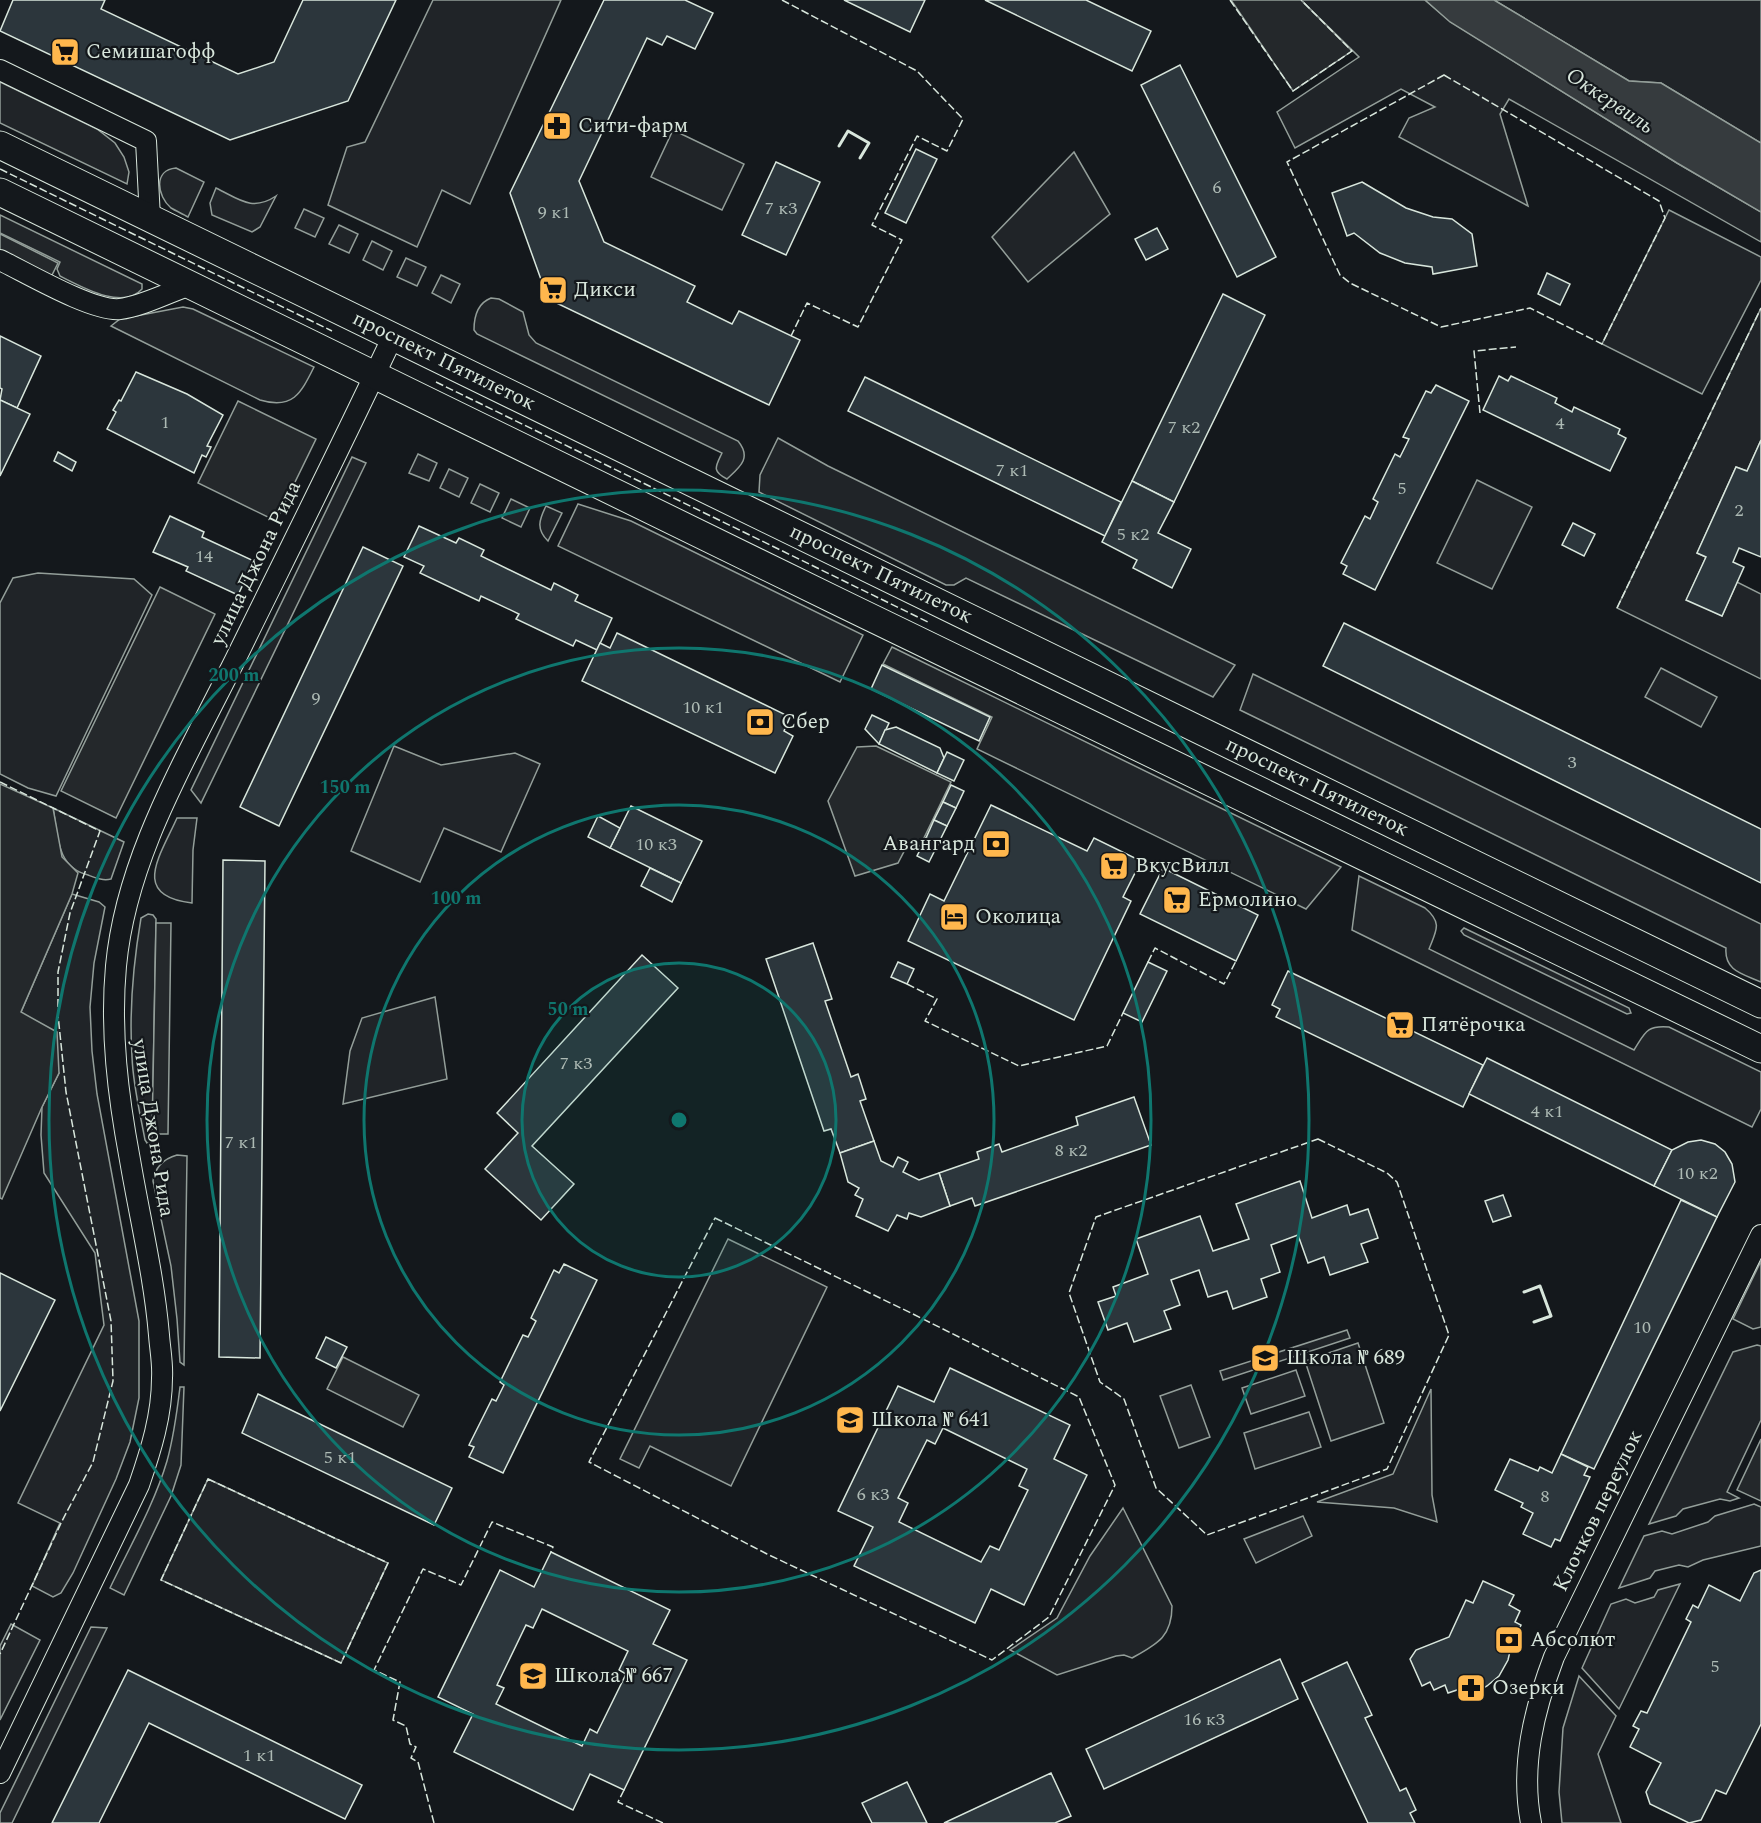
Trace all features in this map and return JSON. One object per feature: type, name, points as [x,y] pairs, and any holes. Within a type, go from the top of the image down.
[{"type":"street","points":[[0,70],[146,141],[150,218]]},
{"type":"street","name":"проспект Пятилеток","points":[[0,145],[1761,1004]]},
{"type":"street","name":"проспект Пятилеток","points":[[0,192],[890,628],[1761,1049]]},
{"type":"street","points":[[0,260],[88,303],[104,308],[120,309],[190,285]]},
{"type":"street","name":"улица Джона Рида","points":[[0,1773],[139,1485],[158,1419],[163,1377],[156,1304],[148,1248],[129,1159],[114,1050],[113,1005],[116,961],[129,897],[139,865],[167,797],[393,336]]},
{"type":"street","name":"Клочков переулок","points":[[1531,1823],[1528,1758],[1533,1723],[1554,1657],[1761,1235]]},
{"type":"shaded area","points":[[433,0],[561,0],[470,204],[442,190],[417,247],[328,205],[347,147],[365,142]]},
{"type":"shaded area","points":[[1231,0],[1301,0],[1352,51],[1293,91]]},
{"type":"shaded area","points":[[1301,0],[1425,0],[1451,22],[1677,163],[1761,212],[1761,242],[1509,99],[1500,114],[1528,206],[1399,137],[1409,118],[1435,107],[1401,89],[1295,148],[1277,112],[1359,57]]},
{"type":"shaded area","points":[[1494,0],[1761,0],[1761,143],[1661,83],[1629,81]]},
{"type":"shaded area","points":[[0,82],[97,129],[115,143],[124,157],[129,172],[127,184],[0,123]]},
{"type":"shaded area","points":[[673,130],[744,164],[722,210],[651,177]]},
{"type":"shaded area","points":[[1074,152],[1110,214],[1028,282],[992,237]]},
{"type":"shaded area","points":[[176,168],[204,182],[188,217],[171,208],[160,191],[161,178],[164,173]]},
{"type":"shaded area","points":[[216,188],[239,200],[253,203],[267,201],[276,196],[260,227],[252,232],[212,215],[210,203]]},
{"type":"shaded area","points":[[304,209],[324,218],[315,237],[295,228]]},
{"type":"shaded area","points":[[1669,210],[1761,257],[1761,280],[1702,394],[1602,344]]},
{"type":"shaded area","points":[[0,215],[142,284],[142,289],[124,298],[113,297],[90,290],[60,276],[57,269],[60,262],[0,233]]},
{"type":"shaded area","points":[[339,225],[358,234],[349,253],[329,244]]},
{"type":"shaded area","points":[[0,234],[58,263],[51,277],[0,252]]},
{"type":"shaded area","points":[[372,241],[392,251],[383,270],[363,260]]},
{"type":"shaded area","points":[[406,258],[426,267],[417,286],[397,277]]},
{"type":"shaded area","points":[[441,275],[460,284],[451,303],[432,293]]},
{"type":"shaded area","points":[[491,298],[499,299],[523,312],[529,335],[536,343],[738,441],[744,452],[743,462],[727,479],[716,468],[722,453],[477,334],[474,330],[478,311],[483,303]]},
{"type":"shaded area","points":[[183,307],[193,309],[314,367],[305,385],[288,401],[271,403],[260,400],[111,326],[120,319]]},
{"type":"shaded area","points":[[1761,308],[1761,440],[1747,471],[1736,467],[1697,553],[1706,557],[1687,599],[1722,616],[1737,582],[1761,594],[1761,679],[1617,608]]},
{"type":"shaded area","points":[[238,401],[316,439],[276,521],[198,483]]},
{"type":"shaded area","points":[[778,438],[828,466],[1235,665],[1213,697],[966,578],[954,585],[946,585],[759,492],[760,475]]},
{"type":"shaded area","points":[[418,454],[437,463],[429,481],[409,473]]},
{"type":"shaded area","points":[[352,457],[366,463],[201,803],[191,790]]},
{"type":"shaded area","points":[[449,469],[468,478],[459,497],[440,488]]},
{"type":"shaded area","points":[[1477,480],[1532,507],[1492,589],[1437,563]]},
{"type":"shaded area","points":[[480,484],[499,493],[490,512],[471,503]]},
{"type":"shaded area","points":[[511,499],[530,508],[521,527],[502,518]]},
{"type":"shaded area","points":[[578,504],[631,521],[863,635],[840,682],[558,546]]},
{"type":"shaded area","points":[[546,506],[562,513],[548,541],[540,528]]},
{"type":"shaded area","points":[[38,573],[134,579],[152,595],[56,796],[28,788],[0,774],[0,603],[13,578]]},
{"type":"shaded area","points":[[160,587],[215,614],[116,818],[61,791]]},
{"type":"shaded area","points":[[892,647],[1341,867],[1306,909],[977,749],[992,717],[883,664]]},
{"type":"shaded area","points":[[1661,668],[1717,697],[1701,727],[1645,697]]},
{"type":"shaded area","points":[[1253,674],[1761,924],[1761,982],[1731,967],[1726,956],[1726,948],[1240,710]]},
{"type":"shaded area","points":[[394,746],[441,765],[515,753],[540,764],[501,852],[444,828],[420,882],[351,851]]},
{"type":"shaded area","points":[[876,746],[951,782],[920,846],[909,842],[898,863],[855,876],[828,801],[857,747]]},
{"type":"shaded area","points":[[0,784],[53,808],[62,857],[78,873],[72,894],[21,1012],[57,1032],[59,1073],[2,1199],[0,1198]]},
{"type":"shaded area","points":[[53,808],[124,842],[111,879],[94,877],[70,865],[60,849]]},
{"type":"shaded area","points":[[177,818],[197,818],[193,850],[192,903],[173,899],[161,892],[156,883],[155,872],[158,860]]},
{"type":"shaded area","points":[[1359,876],[1431,913],[1436,927],[1429,949],[1634,1050],[1647,1031],[1655,1027],[1669,1027],[1761,1072],[1761,1109],[1752,1127],[1352,930]]},
{"type":"shaded area","points":[[72,894],[99,902],[105,907],[94,963],[90,1007],[92,1051],[97,1094],[139,1321],[139,1398],[130,1442],[116,1479],[73,1573],[61,1593],[53,1597],[32,1586],[60,1523],[18,1503],[104,1325],[95,1253],[44,1173],[41,1135],[42,1107],[59,1073],[21,1012]]},
{"type":"shaded area","points":[[148,914],[153,915],[156,919],[152,1141],[147,1143],[134,1078],[131,1022],[132,987],[138,936],[141,918]]},
{"type":"shaded area","points":[[156,923],[171,923],[168,1134],[152,1134]]},
{"type":"shaded area","points":[[1464,928],[1629,1008],[1631,1013],[1627,1014],[1464,935],[1461,931]]},
{"type":"shaded area","points":[[435,997],[447,1079],[343,1104],[350,1051],[362,1018]]},
{"type":"shaded area","points":[[177,1155],[187,1156],[184,1365],[180,1362],[171,1266],[153,1181],[160,1164]]},
{"type":"shaded area","points":[[728,1239],[827,1287],[731,1486],[650,1446],[639,1468],[620,1459]]},
{"type":"shaded area","points":[[1761,1261],[1761,1327],[1753,1329],[1733,1319]]},
{"type":"shaded area","points":[[1347,1330],[1350,1338],[1223,1380],[1220,1371]]},
{"type":"shaded area","points":[[1358,1343],[1384,1423],[1331,1441],[1305,1361]]},
{"type":"shaded area","points":[[1757,1345],[1761,1346],[1761,1420],[1727,1492],[1739,1498],[1730,1501],[1720,1499],[1683,1509],[1676,1516],[1649,1524],[1733,1352]]},
{"type":"shaded area","points":[[343,1357],[419,1395],[403,1427],[327,1389]]},
{"type":"shaded area","points":[[1296,1370],[1305,1396],[1251,1414],[1242,1388]]},
{"type":"shaded area","points":[[1191,1385],[1210,1437],[1179,1448],[1160,1396]]},
{"type":"shaded area","points":[[180,1387],[184,1387],[181,1465],[171,1496],[124,1595],[110,1588],[149,1509],[162,1477],[172,1442]]},
{"type":"shaded area","points":[[1431,1389],[1432,1495],[1437,1522],[1394,1508],[1317,1502],[1393,1474]]},
{"type":"shaded area","points":[[1309,1412],[1321,1447],[1255,1469],[1244,1433]]},
{"type":"shaded area","points":[[1761,1439],[1761,1501],[1737,1490]]},
{"type":"shaded area","points":[[208,1479],[388,1563],[341,1663],[161,1580]]},
{"type":"shaded area","points":[[1754,1504],[1761,1507],[1761,1546],[1703,1560],[1688,1567],[1679,1565],[1655,1571],[1650,1578],[1619,1588],[1644,1536],[1662,1531],[1672,1534],[1708,1522],[1715,1516]]},
{"type":"shaded area","points":[[1123,1508],[1172,1606],[1166,1632],[1156,1644],[1132,1658],[1124,1655],[1116,1656],[1057,1675],[1010,1650],[1057,1618],[1090,1556]]},
{"type":"shaded area","points":[[1303,1516],[1312,1536],[1256,1563],[1244,1539]]},
{"type":"shaded area","points":[[1680,1584],[1619,1709],[1582,1668],[1611,1604],[1626,1599],[1635,1603],[1654,1597],[1658,1590]]},
{"type":"shaded area","points":[[11,1624],[40,1640],[0,1720],[0,1646]]},
{"type":"shaded area","points":[[91,1627],[107,1628],[12,1823],[0,1823],[0,1813]]},
{"type":"shaded area","points":[[1579,1676],[1616,1716],[1598,1754],[1621,1823],[1562,1823],[1559,1792],[1563,1728]]},
{"type":"water","name":"Оккервиль","points":[[1425,0],[1494,0],[1629,81],[1661,83],[1761,143],[1761,212],[1677,163],[1450,22]]},
{"type":"building","points":[[13,0],[105,0],[101,9],[238,74],[274,62],[303,0],[396,0],[348,101],[230,140],[0,31]]},
{"type":"building","points":[[604,0],[685,0],[713,13],[695,49],[667,36],[662,45],[647,38],[579,181],[604,242],[695,286],[687,302],[732,324],[739,311],[800,340],[769,405],[548,299],[510,193]]},
{"type":"building","points":[[844,0],[925,0],[910,32]]},
{"type":"building","points":[[985,0],[1086,0],[1151,31],[1132,71]]},
{"type":"building","points":[[1180,65],[1276,257],[1237,277],[1141,85]]},
{"type":"building","points":[[916,149],[937,159],[906,223],[885,213]]},
{"type":"building","points":[[776,162],[820,182],[786,255],[742,235]]},
{"type":"building","points":[[1362,182],[1406,208],[1433,217],[1452,219],[1472,234],[1477,266],[1433,274],[1432,267],[1405,263],[1380,253],[1354,233],[1347,236],[1332,193]]},
{"type":"building","points":[[1157,228],[1168,249],[1146,260],[1135,239]]},
{"type":"building","points":[[1547,273],[1570,284],[1560,305],[1538,294]]},
{"type":"building","points":[[1223,294],[1265,315],[1174,502],[1132,481]]},
{"type":"building","points":[[0,336],[41,356],[17,408],[0,400],[2,389],[0,388]]},
{"type":"building","points":[[136,372],[187,394],[223,415],[207,446],[211,447],[206,457],[202,455],[194,473],[107,429],[116,412],[113,410],[119,400],[121,401]]},
{"type":"building","points":[[1499,376],[1508,381],[1511,376],[1557,398],[1555,403],[1572,412],[1574,407],[1620,429],[1618,434],[1626,438],[1610,471],[1483,410]]},
{"type":"building","points":[[865,377],[1121,502],[1105,536],[848,411]]},
{"type":"building","points":[[1436,385],[1469,401],[1375,590],[1343,574],[1347,566],[1341,563],[1365,516],[1370,519],[1378,502],[1373,499],[1395,454],[1400,457],[1409,439],[1403,437],[1426,391],[1431,393]]},
{"type":"building","points":[[0,400],[30,414],[0,476]]},
{"type":"building","points":[[1761,440],[1761,557],[1739,548],[1733,562],[1744,567],[1722,616],[1686,600],[1706,557],[1697,553],[1736,467],[1747,471]]},
{"type":"building","points":[[58,452],[76,462],[72,471],[54,461]]},
{"type":"building","points":[[1132,481],[1174,502],[1158,533],[1191,549],[1172,588],[1133,568],[1137,560],[1102,542]]},
{"type":"building","points":[[170,516],[204,532],[202,537],[254,561],[238,595],[186,571],[188,567],[153,552]]},
{"type":"building","points":[[1573,523],[1595,534],[1584,556],[1562,545]]},
{"type":"building","points":[[419,526],[456,543],[459,538],[484,550],[481,556],[551,590],[554,583],[578,595],[575,601],[612,618],[597,650],[576,640],[573,646],[516,619],[519,614],[481,596],[479,601],[420,573],[424,566],[404,557]]},
{"type":"building","points":[[363,547],[403,566],[279,826],[240,807]]},
{"type":"building","points":[[1344,623],[1761,829],[1761,883],[1323,666]]},
{"type":"building","points":[[617,633],[790,717],[784,731],[793,736],[775,773],[582,681],[600,643],[610,648]]},
{"type":"building","points":[[882,665],[990,717],[979,741],[871,689]]},
{"type":"building","points":[[872,715],[889,723],[879,744],[865,729]]},
{"type":"building","points":[[896,727],[940,748],[944,758],[937,773],[879,744],[885,730]]},
{"type":"building","points":[[947,752],[964,760],[954,781],[937,773]]},
{"type":"building","points":[[951,785],[964,791],[956,808],[943,802]]},
{"type":"building","points":[[943,802],[956,808],[947,826],[934,820]]},
{"type":"building","points":[[991,805],[1087,851],[1094,838],[1141,861],[1123,897],[1131,901],[1074,1020],[908,941],[930,894],[944,901]]},
{"type":"building","points":[[631,806],[702,841],[681,883],[610,848]]},
{"type":"building","points":[[598,816],[620,828],[610,848],[588,837]]},
{"type":"building","points":[[934,820],[947,826],[938,844],[926,838]]},
{"type":"building","points":[[926,838],[938,844],[929,862],[917,856]]},
{"type":"building","points":[[223,860],[265,861],[260,1358],[219,1357]]},
{"type":"building","points":[[650,868],[681,883],[672,902],[641,886]]},
{"type":"building","points":[[1163,868],[1258,915],[1236,961],[1140,914]]},
{"type":"building","points":[[813,943],[832,999],[825,1001],[851,1077],[858,1074],[866,1099],[860,1101],[874,1141],[840,1153],[831,1129],[824,1131],[766,959]]},
{"type":"building","points":[[642,955],[678,988],[532,1146],[574,1184],[541,1220],[485,1169],[518,1133],[497,1113]]},
{"type":"building","points":[[898,962],[914,969],[907,984],[891,977]]},
{"type":"building","points":[[1148,962],[1167,971],[1142,1022],[1123,1013]]},
{"type":"building","points":[[1288,971],[1483,1065],[1463,1107],[1276,1017],[1280,1009],[1272,1005]]},
{"type":"building","points":[[1487,1058],[1672,1150],[1654,1186],[1469,1094]]},
{"type":"building","points":[[1134,1097],[1151,1145],[975,1206],[972,1198],[950,1206],[939,1173],[979,1159],[977,1152],[999,1144],[1002,1152],[1078,1125],[1076,1117]]},
{"type":"building","points":[[1701,1140],[1715,1144],[1725,1152],[1732,1164],[1735,1182],[1717,1217],[1654,1186],[1672,1150],[1688,1142]]},
{"type":"building","points":[[874,1141],[881,1161],[893,1167],[898,1157],[908,1162],[903,1172],[919,1180],[939,1173],[950,1206],[921,1217],[909,1213],[907,1219],[897,1215],[888,1231],[856,1216],[863,1199],[855,1195],[859,1188],[848,1182],[840,1153]]},
{"type":"building","points":[[1300,1181],[1312,1218],[1347,1205],[1350,1215],[1368,1209],[1378,1238],[1361,1244],[1368,1262],[1330,1275],[1324,1257],[1308,1263],[1298,1235],[1271,1245],[1280,1272],[1261,1279],[1267,1297],[1233,1309],[1227,1291],[1208,1297],[1199,1270],[1171,1280],[1180,1305],[1164,1311],[1171,1329],[1134,1342],[1127,1323],[1108,1330],[1098,1302],[1116,1296],[1113,1287],[1148,1274],[1136,1239],[1200,1216],[1213,1251],[1249,1239],[1236,1204]]},
{"type":"building","points":[[1503,1195],[1511,1216],[1493,1222],[1485,1201]]},
{"type":"building","points":[[1681,1200],[1717,1217],[1594,1469],[1561,1454]]},
{"type":"building","points":[[564,1264],[597,1280],[503,1473],[469,1457],[474,1447],[469,1445],[492,1399],[496,1401],[504,1385],[500,1382],[523,1335],[528,1337],[536,1321],[531,1318],[554,1270],[559,1273]]},
{"type":"building","points":[[0,1273],[55,1300],[0,1411]]},
{"type":"building","points":[[326,1337],[347,1347],[336,1368],[316,1358]]},
{"type":"building","points":[[950,1368],[1070,1425],[1054,1459],[1087,1475],[1024,1605],[991,1589],[975,1623],[854,1566],[873,1527],[838,1511],[898,1386],[934,1402]],"holes":[[[943,1428],[1027,1469],[1019,1486],[1028,1490],[999,1550],[990,1546],[981,1562],[899,1522],[908,1503],[898,1498],[927,1440],[935,1444]]]},
{"type":"building","points":[[258,1394],[452,1488],[434,1525],[242,1433]]},
{"type":"building","points":[[1561,1454],[1588,1467],[1584,1475],[1590,1477],[1560,1541],[1555,1539],[1551,1547],[1523,1534],[1533,1513],[1521,1507],[1523,1503],[1495,1490],[1510,1459],[1538,1471],[1540,1467],[1552,1473]]},
{"type":"building","points":[[551,1552],[670,1610],[653,1644],[687,1660],[624,1790],[590,1774],[573,1810],[454,1752],[473,1714],[438,1697],[500,1570],[534,1587]],"holes":[[[542,1609],[628,1651],[619,1670],[626,1674],[597,1733],[590,1729],[582,1746],[496,1704],[504,1688],[497,1685],[526,1625],[533,1628]]]},
{"type":"building","points":[[1761,1570],[1761,1724],[1726,1794],[1716,1790],[1701,1820],[1689,1823],[1650,1804],[1646,1792],[1661,1763],[1630,1747],[1639,1729],[1633,1726],[1641,1711],[1647,1713],[1691,1622],[1686,1619],[1693,1605],[1698,1608],[1709,1585],[1740,1601],[1754,1573]]},
{"type":"building","points":[[1483,1581],[1514,1595],[1509,1605],[1520,1611],[1515,1622],[1521,1625],[1508,1660],[1499,1676],[1475,1693],[1463,1695],[1460,1689],[1448,1693],[1445,1685],[1434,1690],[1430,1682],[1422,1686],[1410,1659],[1416,1650],[1449,1637],[1466,1600],[1473,1603]]},
{"type":"building","points":[[1280,1659],[1298,1699],[1104,1789],[1086,1749]]},
{"type":"building","points":[[1347,1662],[1372,1715],[1365,1718],[1400,1791],[1406,1788],[1416,1810],[1410,1813],[1415,1823],[1368,1823],[1302,1683]]},
{"type":"building","points":[[128,1670],[362,1785],[345,1819],[149,1723],[99,1823],[52,1823]]},
{"type":"building","points":[[1051,1773],[1071,1816],[1055,1823],[944,1823]]},
{"type":"building","points":[[907,1782],[927,1823],[872,1823],[862,1803]]},
{"type":"fence","points":[[782,0],[917,71],[963,119],[947,151],[917,136],[872,225],[902,240],[858,327],[807,303],[791,336]]},
{"type":"fence","points":[[1230,0],[1293,91],[1352,51],[1301,0]]},
{"type":"fence","points":[[1444,75],[1659,201],[1665,218],[1602,344],[1530,308],[1441,327],[1350,283],[1340,275],[1287,162],[1444,75]]},
{"type":"fence","points":[[0,169],[332,331]]},
{"type":"fence","points":[[1617,608],[1761,308]]},
{"type":"fence","points":[[1480,413],[1474,351],[1516,347]]},
{"type":"fence","points":[[436,382],[928,622]]},
{"type":"fence","points":[[0,782],[100,831],[70,913],[58,972],[58,1015],[66,1092],[111,1321],[113,1381],[93,1462],[62,1521],[0,1654]]},
{"type":"fence","points":[[1148,962],[1155,948],[1224,984],[1236,961]]},
{"type":"fence","points":[[907,984],[937,999],[925,1021],[1019,1066],[1107,1046],[1123,1013]]},
{"type":"fence","points":[[1318,1139],[1387,1173],[1397,1182],[1449,1335],[1387,1469],[1207,1535],[1156,1488],[1124,1399],[1100,1382],[1069,1293],[1096,1217],[1318,1139]]},
{"type":"fence","points":[[715,1218],[1079,1397],[1115,1485],[1049,1617],[992,1660],[767,1554],[589,1462],[715,1218]]},
{"type":"fence","points":[[208,1479],[388,1563],[341,1663],[161,1580],[208,1479]]},
{"type":"fence","points":[[434,1823],[418,1762],[411,1758],[416,1747],[410,1744],[406,1726],[393,1720],[400,1682],[374,1670],[423,1569],[461,1585],[492,1522],[553,1547],[551,1552]]},
{"type":"fence","points":[[624,1790],[618,1802],[663,1823]]},
{"type":"wall","points":[[839,146],[848,131],[869,143],[860,158]]},
{"type":"wall","points":[[1524,1292],[1540,1286],[1551,1316],[1534,1322]]},
{"type":"place","name":"Семишагофф","points":[[65,52]]},
{"type":"place","name":"Сити-фарм","points":[[557,126]]},
{"type":"place","name":"Дикси","points":[[553,290]]},
{"type":"place","name":"Сбер","points":[[760,722]]},
{"type":"place","name":"Авангард","points":[[996,844]]},
{"type":"place","name":"ВкусВилл","points":[[1114,866]]},
{"type":"place","name":"Ермолино","points":[[1177,900]]},
{"type":"place","name":"Околица","points":[[954,917]]},
{"type":"place","name":"Пятёрочка","points":[[1400,1025]]},
{"type":"place","name":"Школа № 689","points":[[1265,1358]]},
{"type":"place","name":"Школа № 641","points":[[850,1420]]},
{"type":"place","name":"Абсолют","points":[[1509,1640]]},
{"type":"place","name":"Школа № 667","points":[[533,1676]]},
{"type":"place","name":"Озерки","points":[[1471,1688]]}]
